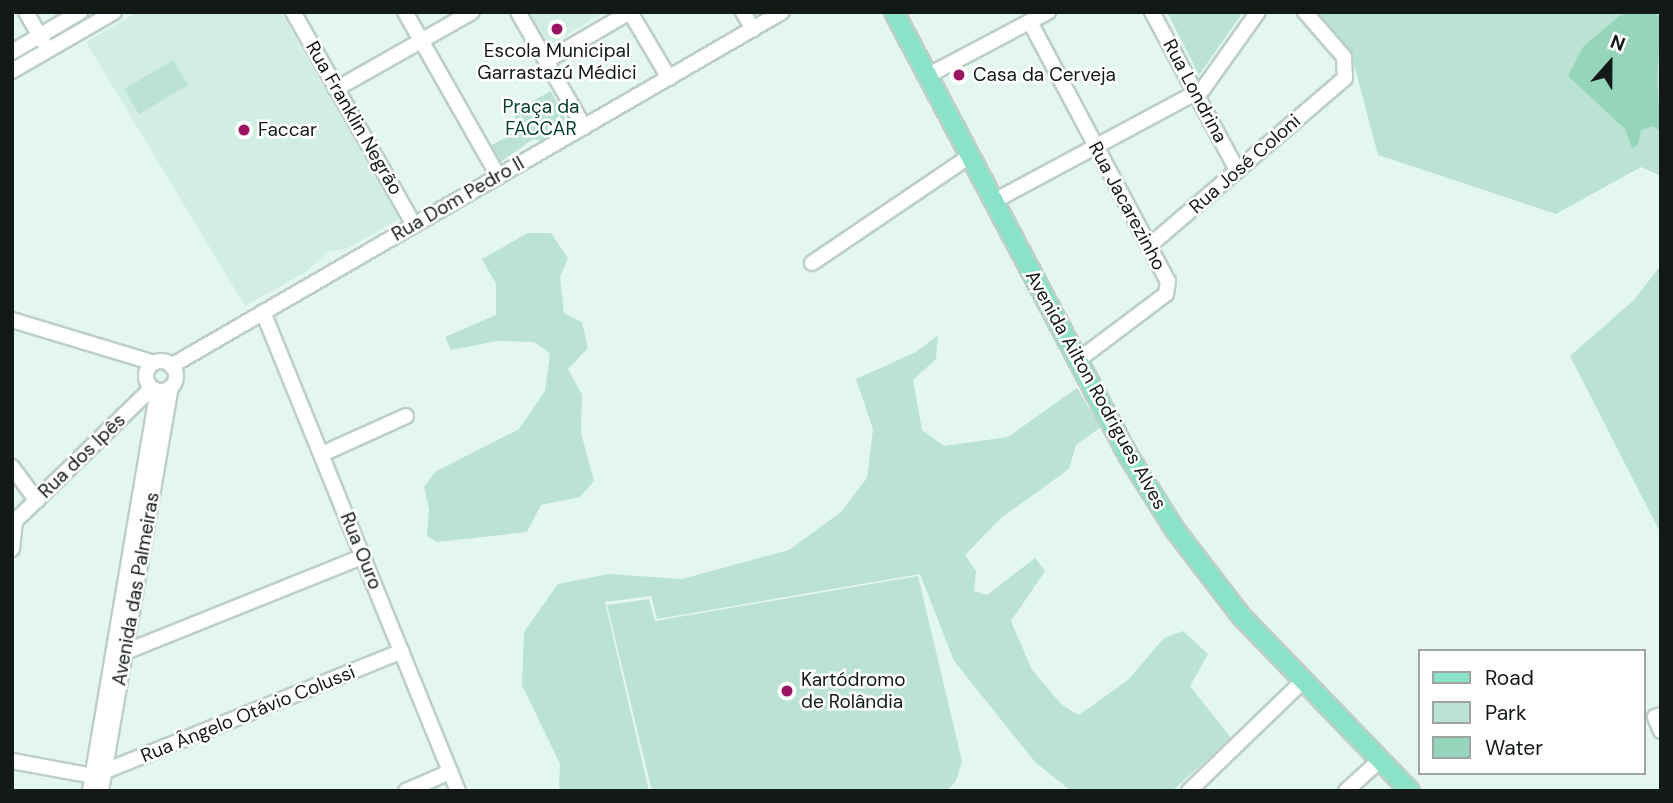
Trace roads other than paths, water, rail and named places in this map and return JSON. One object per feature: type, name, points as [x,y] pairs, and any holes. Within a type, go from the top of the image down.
[{"type":"main road","name":"Avenida Ailton Rodrigues Alves","points":[[894,12],[1128,455],[1194,556],[1303,681],[1410,791]]},
{"type":"street","points":[[26,12],[48,50]]},
{"type":"street","points":[[12,52],[80,12]]},
{"type":"street","points":[[12,71],[114,12]]},
{"type":"street","name":"Rua Franklin Negrão","points":[[293,12],[414,225]]},
{"type":"street","points":[[405,12],[498,176]]},
{"type":"street","points":[[337,89],[472,12]]},
{"type":"street","points":[[518,12],[584,127]]},
{"type":"street","points":[[546,61],[630,12],[669,78]]},
{"type":"street","points":[[743,12],[753,29]]},
{"type":"street","name":"Rua Dom Pedro II","points":[[171,366],[782,12]]},
{"type":"street","points":[[927,76],[1048,12]]},
{"type":"street","name":"Rua Londrina","points":[[1152,12],[1237,170]]},
{"type":"street","points":[[994,201],[1196,94],[1258,12]]},
{"type":"street","name":"Rua José Coloni","points":[[1149,246],[1341,82],[1348,72],[1344,57],[1305,12]]},
{"type":"street","name":"Rua Jacarezinho","points":[[1030,22],[1168,281],[1166,295],[1078,360]]},
{"type":"street","points":[[812,262],[970,156]]},
{"type":"street","name":"Rua Ouro","points":[[263,312],[458,791]]},
{"type":"street","points":[[12,320],[171,366],[176,375],[158,387],[146,373],[154,363]]},
{"type":"street","name":"Rua dos Ipês","points":[[13,518],[158,387]]},
{"type":"street","name":"Avenida das Palmeiras","points":[[101,791],[99,774],[120,654],[158,387]]},
{"type":"street","points":[[322,454],[406,416]]},
{"type":"street","points":[[12,467],[34,497]]},
{"type":"street","points":[[12,549],[13,518]]},
{"type":"street","points":[[120,654],[364,556]]},
{"type":"street","name":"Rua Ângelo Otávio Colussi","points":[[99,774],[402,651]]},
{"type":"street","points":[[1189,791],[1303,681]]},
{"type":"street","points":[[1346,791],[1380,760]]},
{"type":"street","points":[[12,761],[99,774]]},
{"type":"street","points":[[406,791],[450,772]]},
{"type":"street","name":"Avenida das Palmeiras","points":[[90,791],[99,774]]},
{"type":"water","points":[[1633,12],[1652,12],[1661,18],[1657,80],[1661,131],[1652,126],[1641,130],[1638,145],[1632,148],[1625,129],[1568,76],[1583,47],[1619,16]]},
{"type":"place","name":"Escola Municipal Garrastazú Médici","points":[[557,29]]},
{"type":"place","name":"Casa da Cerveja","points":[[959,75]]},
{"type":"place","name":"Faccar","points":[[244,130]]},
{"type":"place","name":"Kartódromo de Rolândia","points":[[787,691]]},
{"type":"park label","name":"Praça da FACCAR","points":[[541,118]]}]
